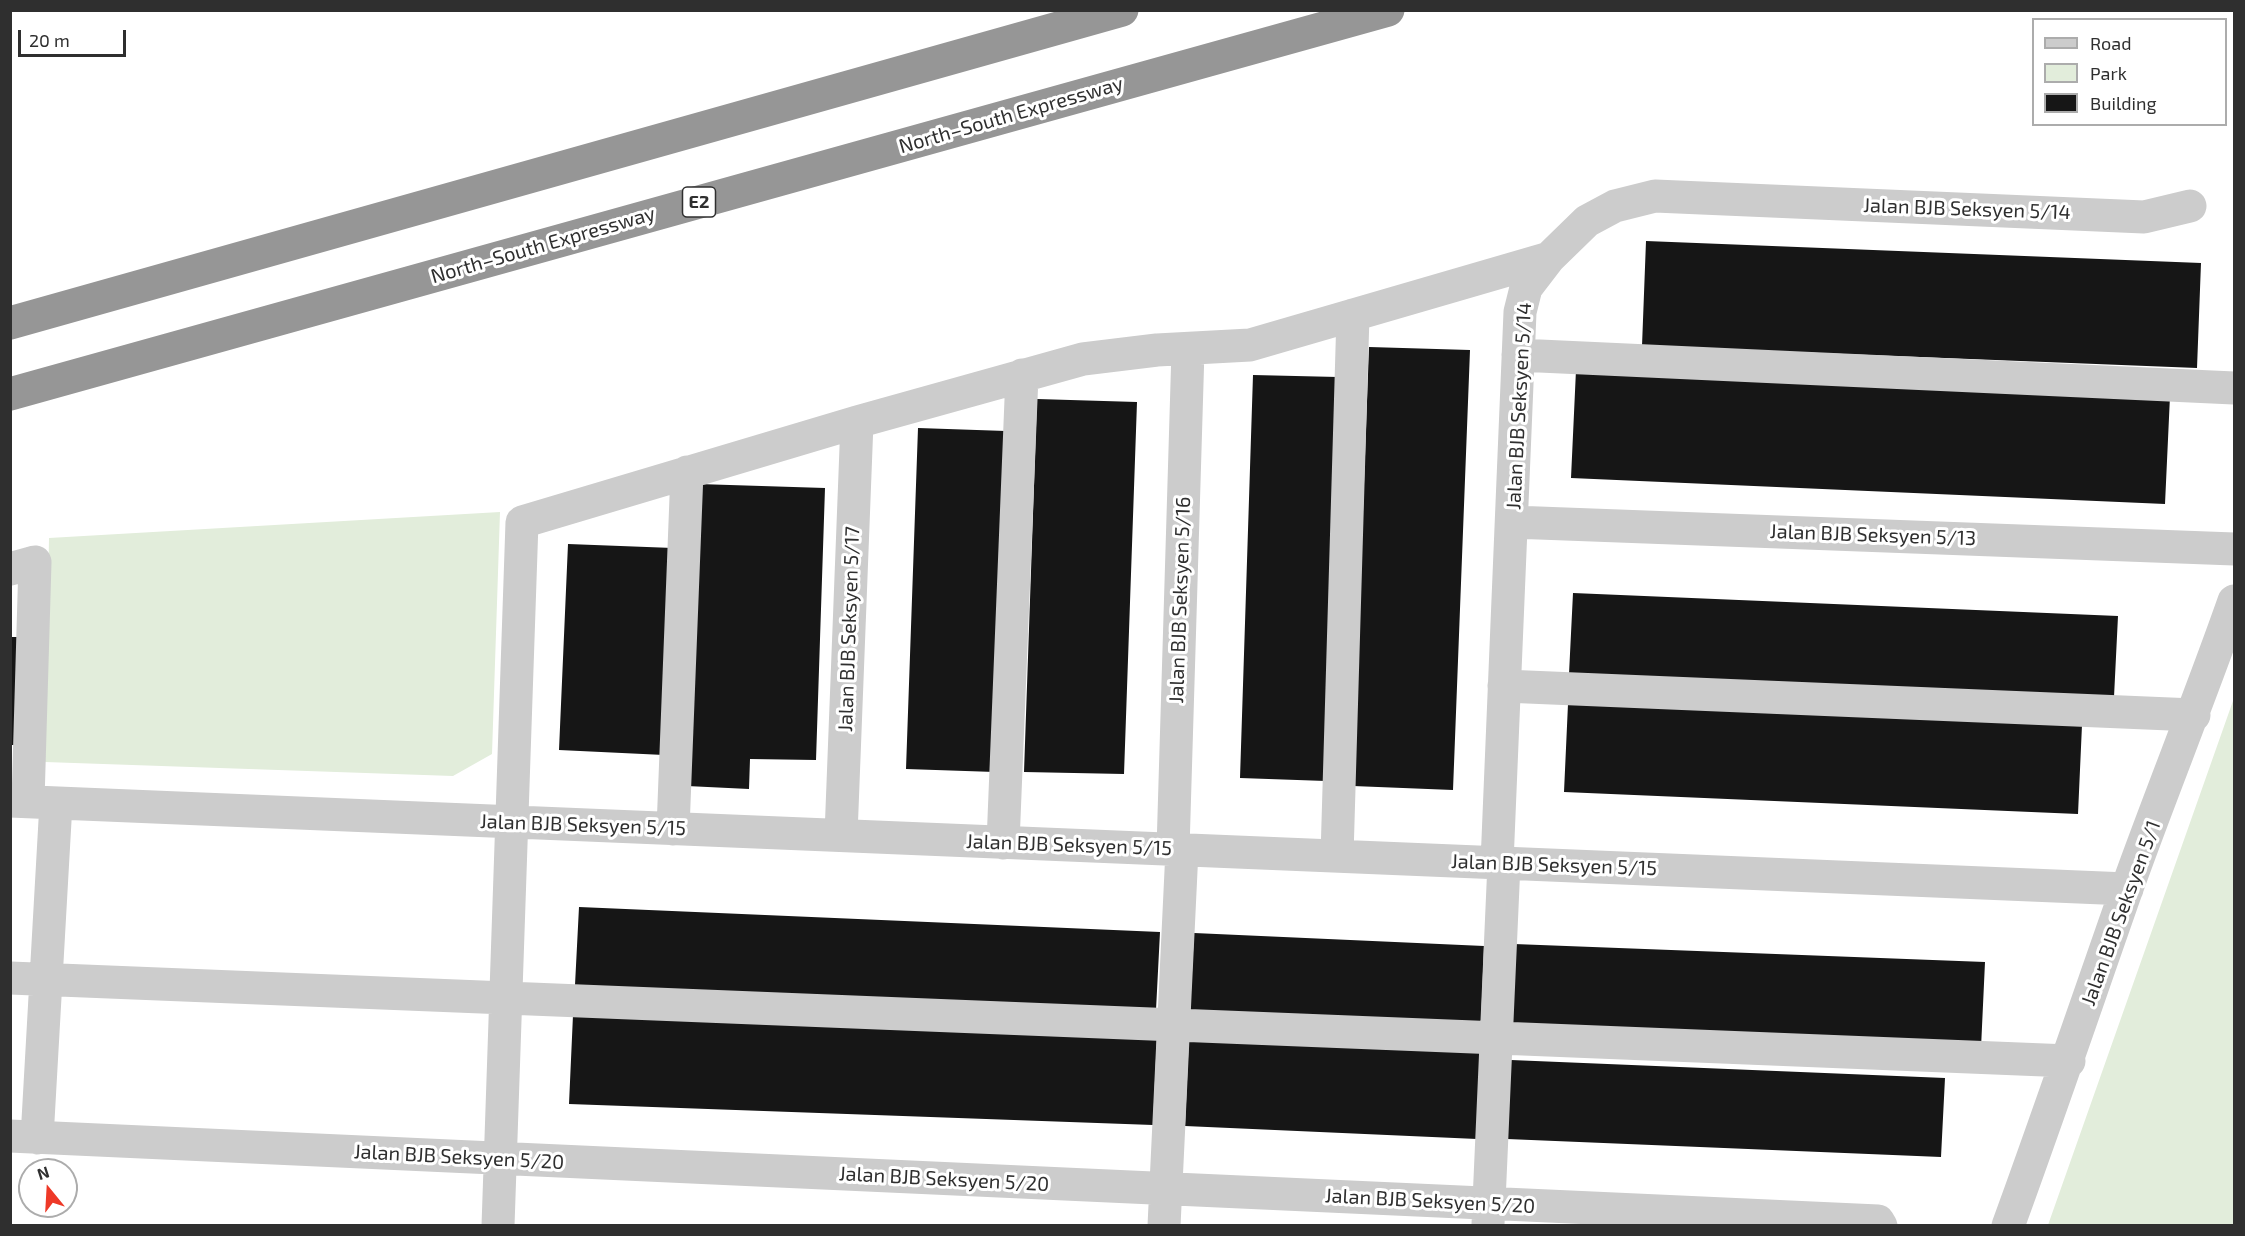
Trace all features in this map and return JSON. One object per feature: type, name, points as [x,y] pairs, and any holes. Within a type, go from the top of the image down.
[{"type":"highway","points":[[10,323],[1122,10]]},
{"type":"highway","name":"North–South Expressway","points":[[10,394],[1388,10]]},
{"type":"street","name":"Jalan BJB Seksyen 5/14","points":[[1488,1214],[1496,1038],[1504,686],[1520,312],[1526,288],[1549,258],[1587,221],[1616,206],[1655,196],[2144,217],[2190,206]]},
{"type":"street","points":[[498,1226],[522,522],[857,422],[1083,359],[1156,350],[1250,345],[1549,258]]},
{"type":"street","points":[[1337,856],[1353,315]]},
{"type":"street","name":"Jalan BJB Seksyen 5/16","points":[[1164,1226],[1174,1025],[1188,350]]},
{"type":"street","points":[[1518,355],[2235,388]]},
{"type":"street","points":[[1003,843],[1023,375]]},
{"type":"street","name":"Jalan BJB Seksyen 5/17","points":[[841,835],[857,422]]},
{"type":"street","points":[[674,829],[687,472]]},
{"type":"street","name":"Jalan BJB Seksyen 5/13","points":[[1512,522],[2235,549]]},
{"type":"street","points":[[10,569],[35,562],[31,802],[46,980],[24,1137]]},
{"type":"street","name":"Jalan BJB Seksyen 5/1","points":[[2008,1226],[2127,889],[2235,601]]},
{"type":"street","points":[[1504,686],[2194,715]]},
{"type":"street","name":"Jalan BJB Seksyen 5/15","points":[[31,802],[2127,889]]},
{"type":"street","points":[[10,978],[2068,1061]]},
{"type":"street","name":"Jalan BJB Seksyen 5/20","points":[[24,1137],[1166,1189],[1488,1214],[1879,1223]]},
{"type":"green space","points":[[500,512],[492,754],[453,776],[45,762],[49,538]]},
{"type":"green space","points":[[2234,698],[2234,1225],[2048,1225]]},
{"type":"building","points":[[1646,241],[2201,263],[2197,368],[1642,346]]},
{"type":"building","points":[[1369,347],[1470,350],[1453,790],[1353,786]]},
{"type":"building","points":[[1576,370],[2170,396],[2165,504],[1571,478]]},
{"type":"building","points":[[1253,375],[1338,377],[1326,781],[1240,778]]},
{"type":"building","points":[[1037,399],[1137,402],[1124,774],[1024,772]]},
{"type":"building","points":[[918,428],[1006,431],[995,772],[906,769]]},
{"type":"building","points":[[698,484],[825,488],[816,760],[750,759],[749,789],[687,786]]},
{"type":"building","points":[[568,544],[673,548],[664,755],[559,750]]},
{"type":"building","points":[[1573,593],[2118,616],[2114,697],[1569,674]]},
{"type":"building","points":[[10,637],[20,637],[16,745],[10,745]]},
{"type":"building","points":[[1568,704],[2082,725],[2078,814],[1564,792]]},
{"type":"building","points":[[579,907],[1160,932],[1156,1010],[575,985]]},
{"type":"building","points":[[1194,933],[1484,946],[1481,1023],[1190,1011]]},
{"type":"building","points":[[1514,944],[1985,962],[1981,1048],[1511,1030]]},
{"type":"building","points":[[573,1015],[1157,1036],[1153,1125],[569,1104]]},
{"type":"building","points":[[1189,1037],[1481,1049],[1477,1139],[1185,1126]]},
{"type":"building","points":[[1511,1060],[1945,1078],[1941,1157],[1507,1139]]}]
